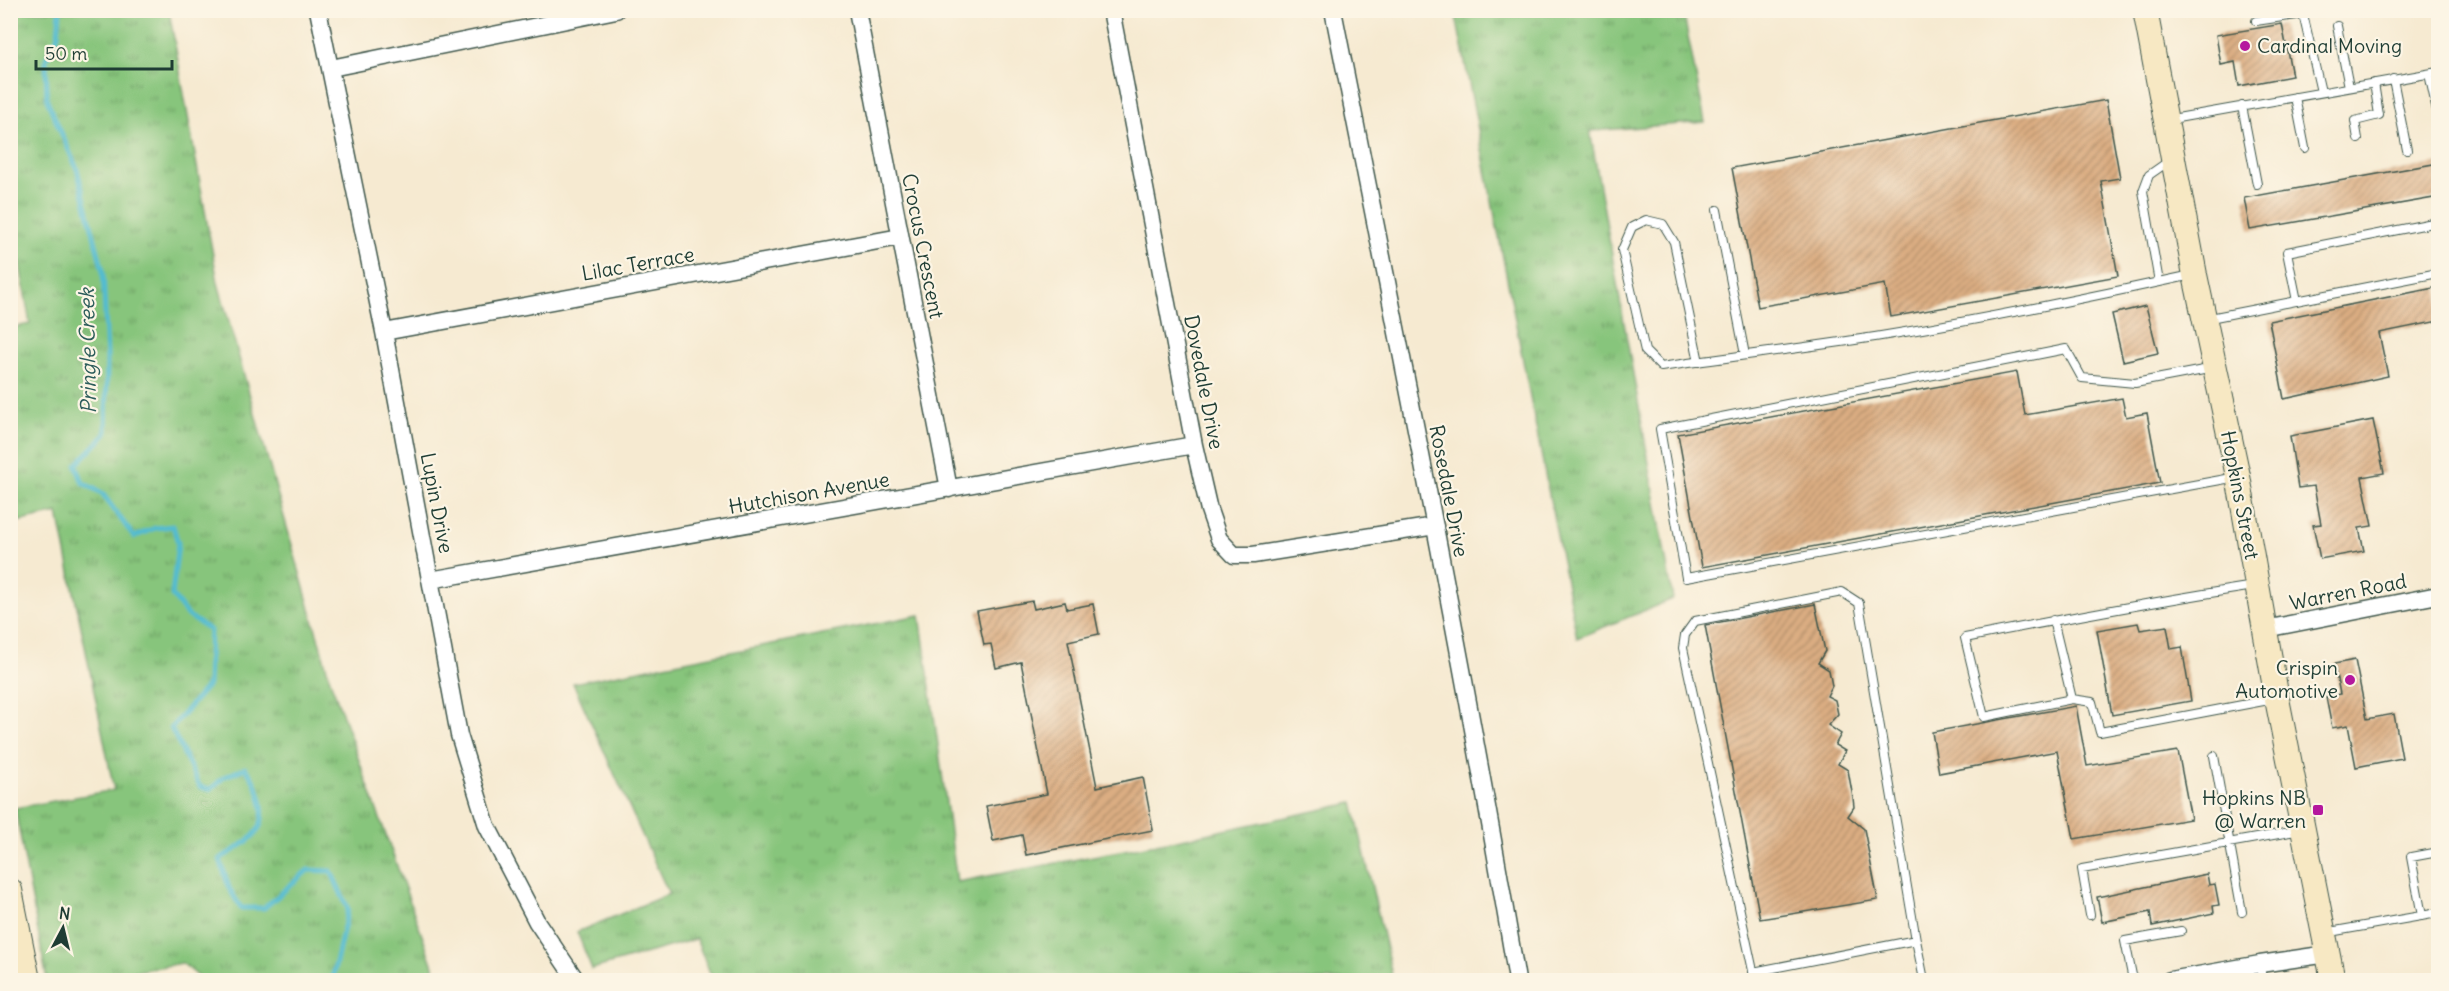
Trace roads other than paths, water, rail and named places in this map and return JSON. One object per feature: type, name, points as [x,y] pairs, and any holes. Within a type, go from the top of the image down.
[{"type":"main road","name":"Hopkins Street","points":[[2145,10],[2214,368],[2238,476],[2277,699],[2305,830],[2333,981]]},
{"type":"main road","points":[[10,890],[28,981]]},
{"type":"street","name":"Lupin Drive","points":[[318,10],[384,332],[459,735],[487,826],[537,922],[576,981]]},
{"type":"street","points":[[331,68],[616,10]]},
{"type":"street","name":"Crocus Crescent","points":[[857,10],[949,489]]},
{"type":"street","name":"Dovedale Drive","points":[[1111,10],[1194,445],[1218,539],[1234,555],[1253,555],[1435,526]]},
{"type":"street","name":"Rosedale Drive","points":[[1333,10],[1435,526],[1494,840],[1517,981]]},
{"type":"street","name":"Lilac Terrace","points":[[384,332],[900,237]]},
{"type":"street","name":"Hutchison Avenue","points":[[430,580],[1194,445]]},
{"type":"street","name":"Warren Road","points":[[2265,629],[2439,595]]},
{"type":"street","points":[[2170,981],[2261,972],[2326,944]]},
{"type":"lane","points":[[2256,21],[2303,14],[2321,92]]},
{"type":"lane","points":[[2337,26],[2349,87]]},
{"type":"lane","points":[[2166,120],[2434,73],[2438,115]]},
{"type":"lane","points":[[2393,79],[2407,150]]},
{"type":"lane","points":[[2358,139],[2355,121],[2379,115],[2374,83]]},
{"type":"lane","points":[[2295,97],[2305,148]]},
{"type":"lane","points":[[2242,106],[2257,184]]},
{"type":"lane","points":[[2160,282],[2143,191],[2149,175],[2173,158]]},
{"type":"lane","points":[[1717,210],[1745,355]]},
{"type":"lane","points":[[1699,362],[1674,242],[1664,224],[1646,220],[1632,228],[1622,250],[1645,351],[1661,367],[1699,362],[1887,334],[2041,307],[2196,275]]},
{"type":"lane","points":[[2297,301],[2288,252],[2439,222]]},
{"type":"lane","points":[[2205,319],[2439,273]]},
{"type":"lane","points":[[2214,368],[2135,382],[2082,378],[2066,349],[1660,429],[1686,578],[2238,476]]},
{"type":"lane","points":[[2258,585],[2139,604],[1965,638],[1984,717],[2072,699],[2092,702],[2100,732],[2277,699]]},
{"type":"lane","points":[[1916,940],[1754,976],[1683,648],[1685,634],[1695,621],[1842,592],[1859,603],[1924,981]]},
{"type":"lane","points":[[2053,620],[2072,699]]},
{"type":"lane","points":[[2214,756],[2242,912]]},
{"type":"lane","points":[[2090,915],[2082,868],[2305,830]]},
{"type":"lane","points":[[2422,916],[2411,857],[2439,852]]},
{"type":"lane","points":[[2326,944],[2439,913]]},
{"type":"lane","points":[[2133,981],[2125,941],[2181,931]]},
{"type":"waterway","name":"Pringle Creek","points":[[60,10],[58,35],[46,59],[47,100],[77,169],[103,271],[107,357],[106,434],[76,465],[83,483],[102,493],[134,537],[155,528],[173,526],[178,543],[172,595],[187,615],[210,630],[208,685],[171,728],[200,787],[211,789],[224,777],[245,768],[258,791],[262,809],[260,827],[248,841],[220,859],[229,888],[241,908],[264,908],[308,870],[331,871],[348,909],[332,980]]},
{"type":"place","name":"Cardinal Moving","points":[[2245,46]]},
{"type":"place","name":"Crispin Automotive","points":[[2350,680]]},
{"type":"place","name":"Hopkins NB @ Warren","points":[[2318,810]]}]
